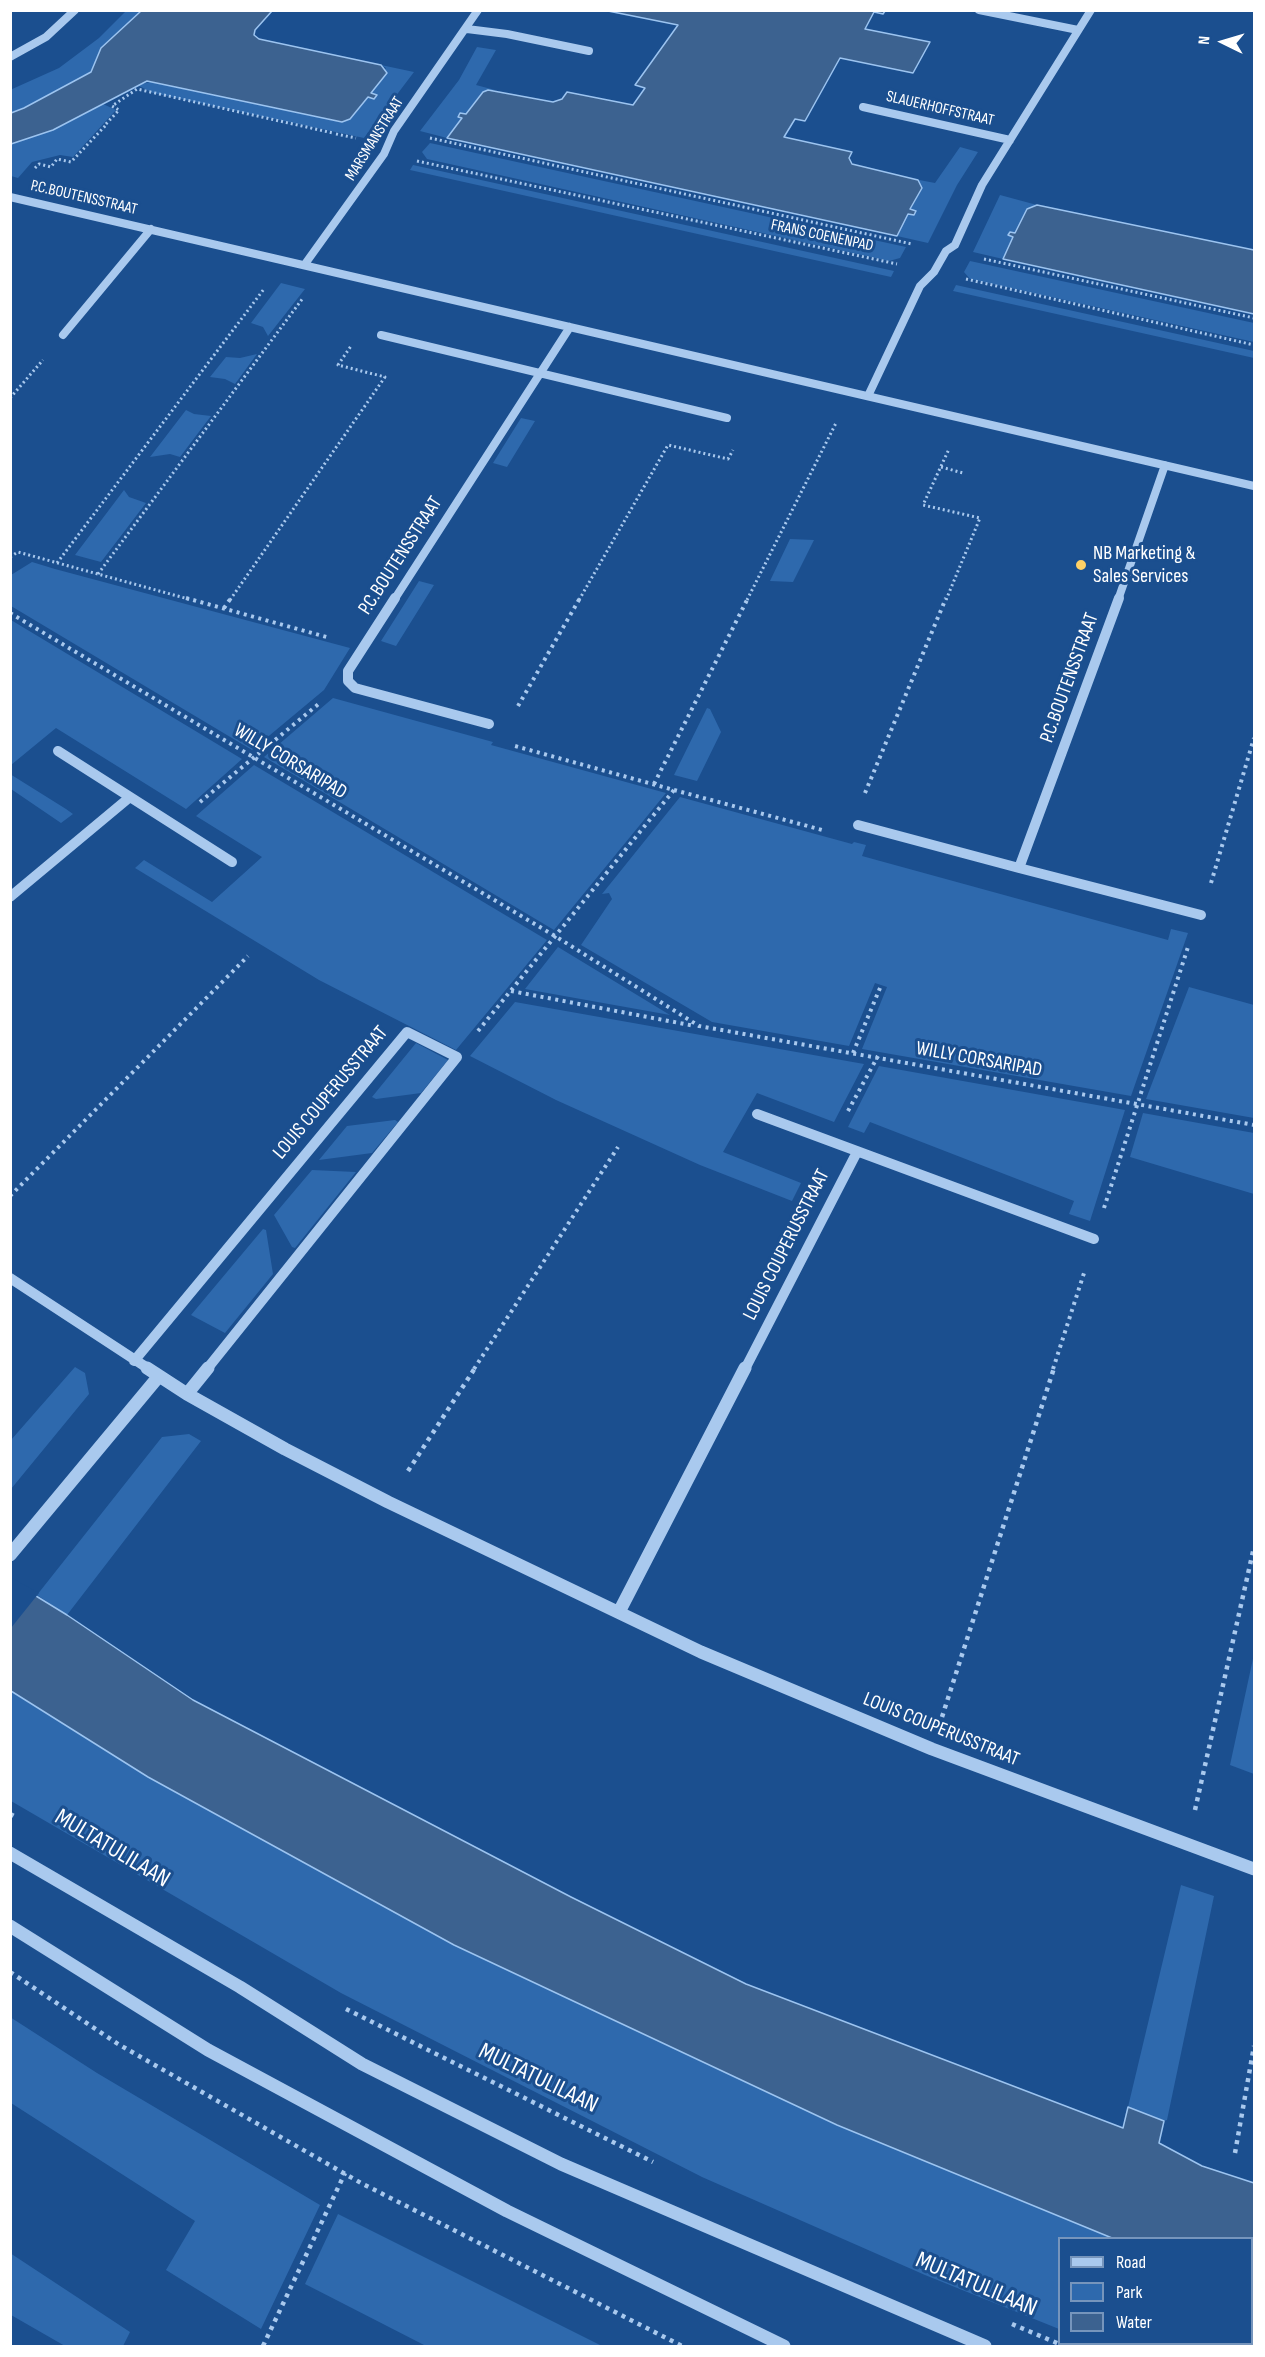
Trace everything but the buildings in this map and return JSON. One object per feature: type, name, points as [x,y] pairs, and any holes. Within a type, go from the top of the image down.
[{"type":"street","points":[[10,57],[46,37],[75,10]]},
{"type":"street","name":"MARSMANSTRAAT","points":[[305,264],[384,154],[394,130],[467,29],[478,10]]},
{"type":"street","points":[[979,10],[1078,30]]},
{"type":"street","name":"SLAUERHOFFSTRAAT","points":[[868,396],[920,286],[934,272],[946,251],[955,245],[982,185],[1091,10]]},
{"type":"street","points":[[467,29],[507,34],[589,51]]},
{"type":"street","name":"SLAUERHOFFSTRAAT","points":[[863,107],[1010,140]]},
{"type":"street","name":"P.C.BOUTENSSTRAAT","points":[[10,196],[1254,486]]},
{"type":"street","name":"P.C.BOUTENSSTRAAT","points":[[63,335],[151,230]]},
{"type":"street","name":"P.C.BOUTENSSTRAAT","points":[[348,681],[348,671],[363,647],[570,327]]},
{"type":"street","points":[[381,335],[727,418]]},
{"type":"street","name":"P.C.BOUTENSSTRAAT","points":[[1018,868],[1149,517],[1165,465]]},
{"type":"street","points":[[348,681],[355,688],[489,724]]},
{"type":"street","points":[[58,751],[232,862]]},
{"type":"street","points":[[10,897],[130,797]]},
{"type":"street","points":[[858,825],[1201,915]]},
{"type":"street","name":"LOUIS COUPERUSSTRAAT","points":[[134,1360],[407,1032],[457,1057]]},
{"type":"street","points":[[187,1394],[457,1057]]},
{"type":"street","name":"LOUIS COUPERUSSTRAAT","points":[[757,1114],[1094,1239]]},
{"type":"street","name":"LOUIS COUPERUSSTRAAT","points":[[619,1612],[857,1152]]},
{"type":"street","name":"LOUIS COUPERUSSTRAAT","points":[[10,1278],[187,1394],[388,1502],[701,1652],[932,1749],[1187,1846],[1254,1869]]},
{"type":"street","points":[[10,1555],[159,1376]]},
{"type":"street","points":[[10,1853],[240,1987],[362,2064],[561,2163],[985,2346]]},
{"type":"street","points":[[10,1926],[218,2055],[507,2211],[784,2346]]},
{"type":"path","points":[[32,172],[39,164],[51,166],[57,159],[71,162],[119,110],[112,106],[136,89],[333,133]]},
{"type":"path","points":[[394,130],[888,239]]},
{"type":"path","name":"FRANS COENENPAD","points":[[384,154],[934,272],[1254,345]]},
{"type":"path","points":[[57,562],[286,260]]},
{"type":"path","points":[[990,260],[1254,318]]},
{"type":"path","points":[[98,574],[325,269]]},
{"type":"path","points":[[10,398],[63,335]]},
{"type":"path","points":[[224,608],[385,377],[338,365],[355,339]]},
{"type":"path","points":[[654,784],[852,392]]},
{"type":"path","points":[[738,441],[728,459],[668,445],[498,741],[849,838],[858,825],[857,812],[980,518],[923,505],[963,418]]},
{"type":"path","points":[[941,467],[963,473]]},
{"type":"path","points":[[10,557],[18,552],[363,647]]},
{"type":"path","name":"WILLY CORSARIPAD","points":[[10,613],[555,936],[699,1026]]},
{"type":"path","points":[[173,824],[348,681]]},
{"type":"path","points":[[489,724],[505,728]]},
{"type":"path","points":[[457,1057],[674,790]]},
{"type":"path","points":[[10,1196],[248,956]]},
{"type":"path","points":[[853,1053],[880,988]]},
{"type":"path","name":"WILLY CORSARIPAD","points":[[511,991],[1254,1125]]},
{"type":"path","name":"LOUIS COUPERUSSTRAAT","points":[[831,1142],[878,1056]]},
{"type":"path","points":[[388,1502],[618,1147]]},
{"type":"path","points":[[1187,1846],[1254,1547]]},
{"type":"path","name":"MULTATULILAAN","points":[[10,1814],[22,1821]]},
{"type":"path","points":[[10,1972],[118,2044],[345,2173],[546,2279],[682,2346]]},
{"type":"path","name":"MULTATULILAAN","points":[[335,2003],[659,2164]]},
{"type":"path","points":[[1235,2153],[1254,2046]]},
{"type":"path","points":[[263,2346],[345,2173]]},
{"type":"path","name":"MULTATULILAAN","points":[[1010,2324],[1058,2344]]},
{"type":"green space","points":[[126,11],[141,11],[101,48],[91,72],[11,113],[10,90],[59,68],[99,38]]},
{"type":"green space","points":[[477,47],[496,50],[476,85],[495,90],[483,92],[447,138],[420,131],[459,80]]},
{"type":"green space","points":[[381,65],[414,72],[364,138],[153,93],[137,85],[151,82],[342,122],[350,119],[368,97],[376,95],[370,94],[386,68]]},
{"type":"green space","points":[[103,104],[116,110],[73,157],[60,155],[32,162],[18,178],[11,176],[10,144],[53,130]]},
{"type":"green space","points":[[430,143],[906,247],[900,258],[889,261],[427,159],[422,152]]},
{"type":"green space","points":[[960,147],[978,152],[957,185],[928,243],[897,236],[908,214],[916,211],[910,210],[922,188],[914,179],[935,183]]},
{"type":"green space","points":[[413,165],[894,271],[891,277],[410,170]]},
{"type":"green space","points":[[1000,195],[1037,205],[1027,209],[1003,259],[973,252]]},
{"type":"green space","points":[[970,261],[1254,323],[1254,342],[970,279],[964,272]]},
{"type":"green space","points":[[281,283],[305,289],[268,336],[263,327],[251,323]]},
{"type":"green space","points":[[956,285],[1254,351],[1254,358],[953,291]]},
{"type":"green space","points":[[257,354],[235,384],[225,379],[210,377],[226,357],[240,358]]},
{"type":"green space","points":[[186,410],[194,414],[211,416],[180,457],[170,454],[150,457]]},
{"type":"green space","points":[[521,418],[535,421],[507,467],[493,463]]},
{"type":"green space","points":[[124,490],[129,497],[146,503],[101,562],[75,555]]},
{"type":"green space","points":[[790,539],[814,540],[793,582],[770,581]]},
{"type":"green space","points":[[32,562],[350,648],[324,690],[252,750],[11,606],[11,575]]},
{"type":"green space","points":[[419,581],[434,585],[396,646],[381,641]]},
{"type":"green space","points":[[10,620],[242,759],[186,809],[56,728],[11,765]]},
{"type":"green space","points":[[333,698],[493,742],[491,745],[666,793],[554,930],[264,757]]},
{"type":"green space","points":[[707,708],[710,709],[721,732],[697,781],[674,775]]},
{"type":"green space","points":[[254,765],[547,940],[456,1050],[319,980],[135,868],[144,860],[212,902],[262,857],[196,816]]},
{"type":"green space","points":[[10,774],[73,814],[61,823],[11,789]]},
{"type":"green space","points":[[680,797],[852,844],[854,842],[866,845],[862,856],[1168,940],[1171,929],[1188,933],[1131,1096],[862,1049],[887,987],[875,983],[849,1046],[712,1022],[581,945],[612,899],[609,893],[602,894]]},
{"type":"green space","points":[[558,947],[670,1015],[525,989]]},
{"type":"green space","points":[[1189,987],[1254,1005],[1254,1118],[1146,1099]]},
{"type":"green space","points":[[515,1002],[864,1064],[834,1122],[757,1093],[723,1152],[801,1183],[792,1201],[700,1165],[556,1100],[470,1056]]},
{"type":"green space","points":[[416,1043],[448,1060],[421,1093],[376,1099],[372,1097]]},
{"type":"green space","points":[[879,1066],[1125,1110],[1090,1221],[1069,1214],[1074,1201],[870,1122],[864,1133],[848,1127]]},
{"type":"green space","points":[[1143,1113],[1254,1133],[1254,1194],[1130,1157]]},
{"type":"green space","points":[[395,1120],[398,1122],[372,1153],[319,1160],[347,1126]]},
{"type":"green space","points":[[312,1170],[356,1172],[295,1248],[292,1247],[274,1215]]},
{"type":"green space","points":[[263,1229],[266,1230],[273,1274],[225,1333],[191,1315]]},
{"type":"green space","points":[[75,1367],[85,1373],[89,1394],[11,1489],[11,1440]]},
{"type":"green space","points":[[189,1434],[201,1441],[67,1615],[37,1595],[162,1437]]},
{"type":"green space","points":[[1254,1654],[1254,1774],[1230,1765]]},
{"type":"green space","points":[[10,1691],[148,1777],[454,1945],[1110,2237],[1058,2237],[1058,2329],[925,2275],[702,2177],[341,1993],[11,1801]]},
{"type":"green space","points":[[1181,1885],[1214,1896],[1167,2120],[1164,2121],[1128,2107]]},
{"type":"green space","points":[[10,2017],[97,2073],[320,2205],[261,2329],[166,2270],[195,2221],[11,2103]]},
{"type":"green space","points":[[338,2214],[602,2346],[426,2346],[305,2284]]},
{"type":"green space","points":[[10,2253],[130,2332],[123,2346],[65,2346],[11,2315]]},
{"type":"green space","points":[[1254,2291],[1254,2346],[1098,2345],[1253,2345]]},
{"type":"water","points":[[141,11],[272,11],[255,30],[254,35],[259,39],[381,65],[387,73],[371,93],[377,95],[374,99],[368,97],[350,119],[342,122],[147,81],[53,130],[11,144],[11,113],[91,72],[101,48]]},
{"type":"water","points":[[608,11],[885,11],[883,14],[874,12],[865,29],[930,42],[913,73],[840,58],[805,121],[795,119],[784,137],[852,152],[849,158],[852,164],[918,180],[922,188],[910,209],[916,211],[914,215],[908,214],[897,236],[447,138],[462,118],[458,117],[460,113],[466,114],[483,92],[488,90],[553,102],[562,99],[567,92],[633,105],[645,88],[635,85],[678,25]]},
{"type":"water","points":[[1037,205],[1254,250],[1254,314],[1003,259],[1013,237],[1008,235],[1010,232],[1015,233],[1027,209]]},
{"type":"water","points":[[10,1580],[67,1615],[193,1700],[571,1897],[746,1984],[1123,2128],[1128,2107],[1164,2121],[1159,2143],[1202,2166],[1254,2183],[1254,2291],[1253,2237],[1110,2237],[837,2125],[454,1945],[148,1777],[11,1691]]},
{"type":"pier","points":[[10,1577],[39,1593],[11,1628],[10,1628]]},
{"type":"place","name":"NB Marketing & Sales Services","points":[[1081,565]]}]
